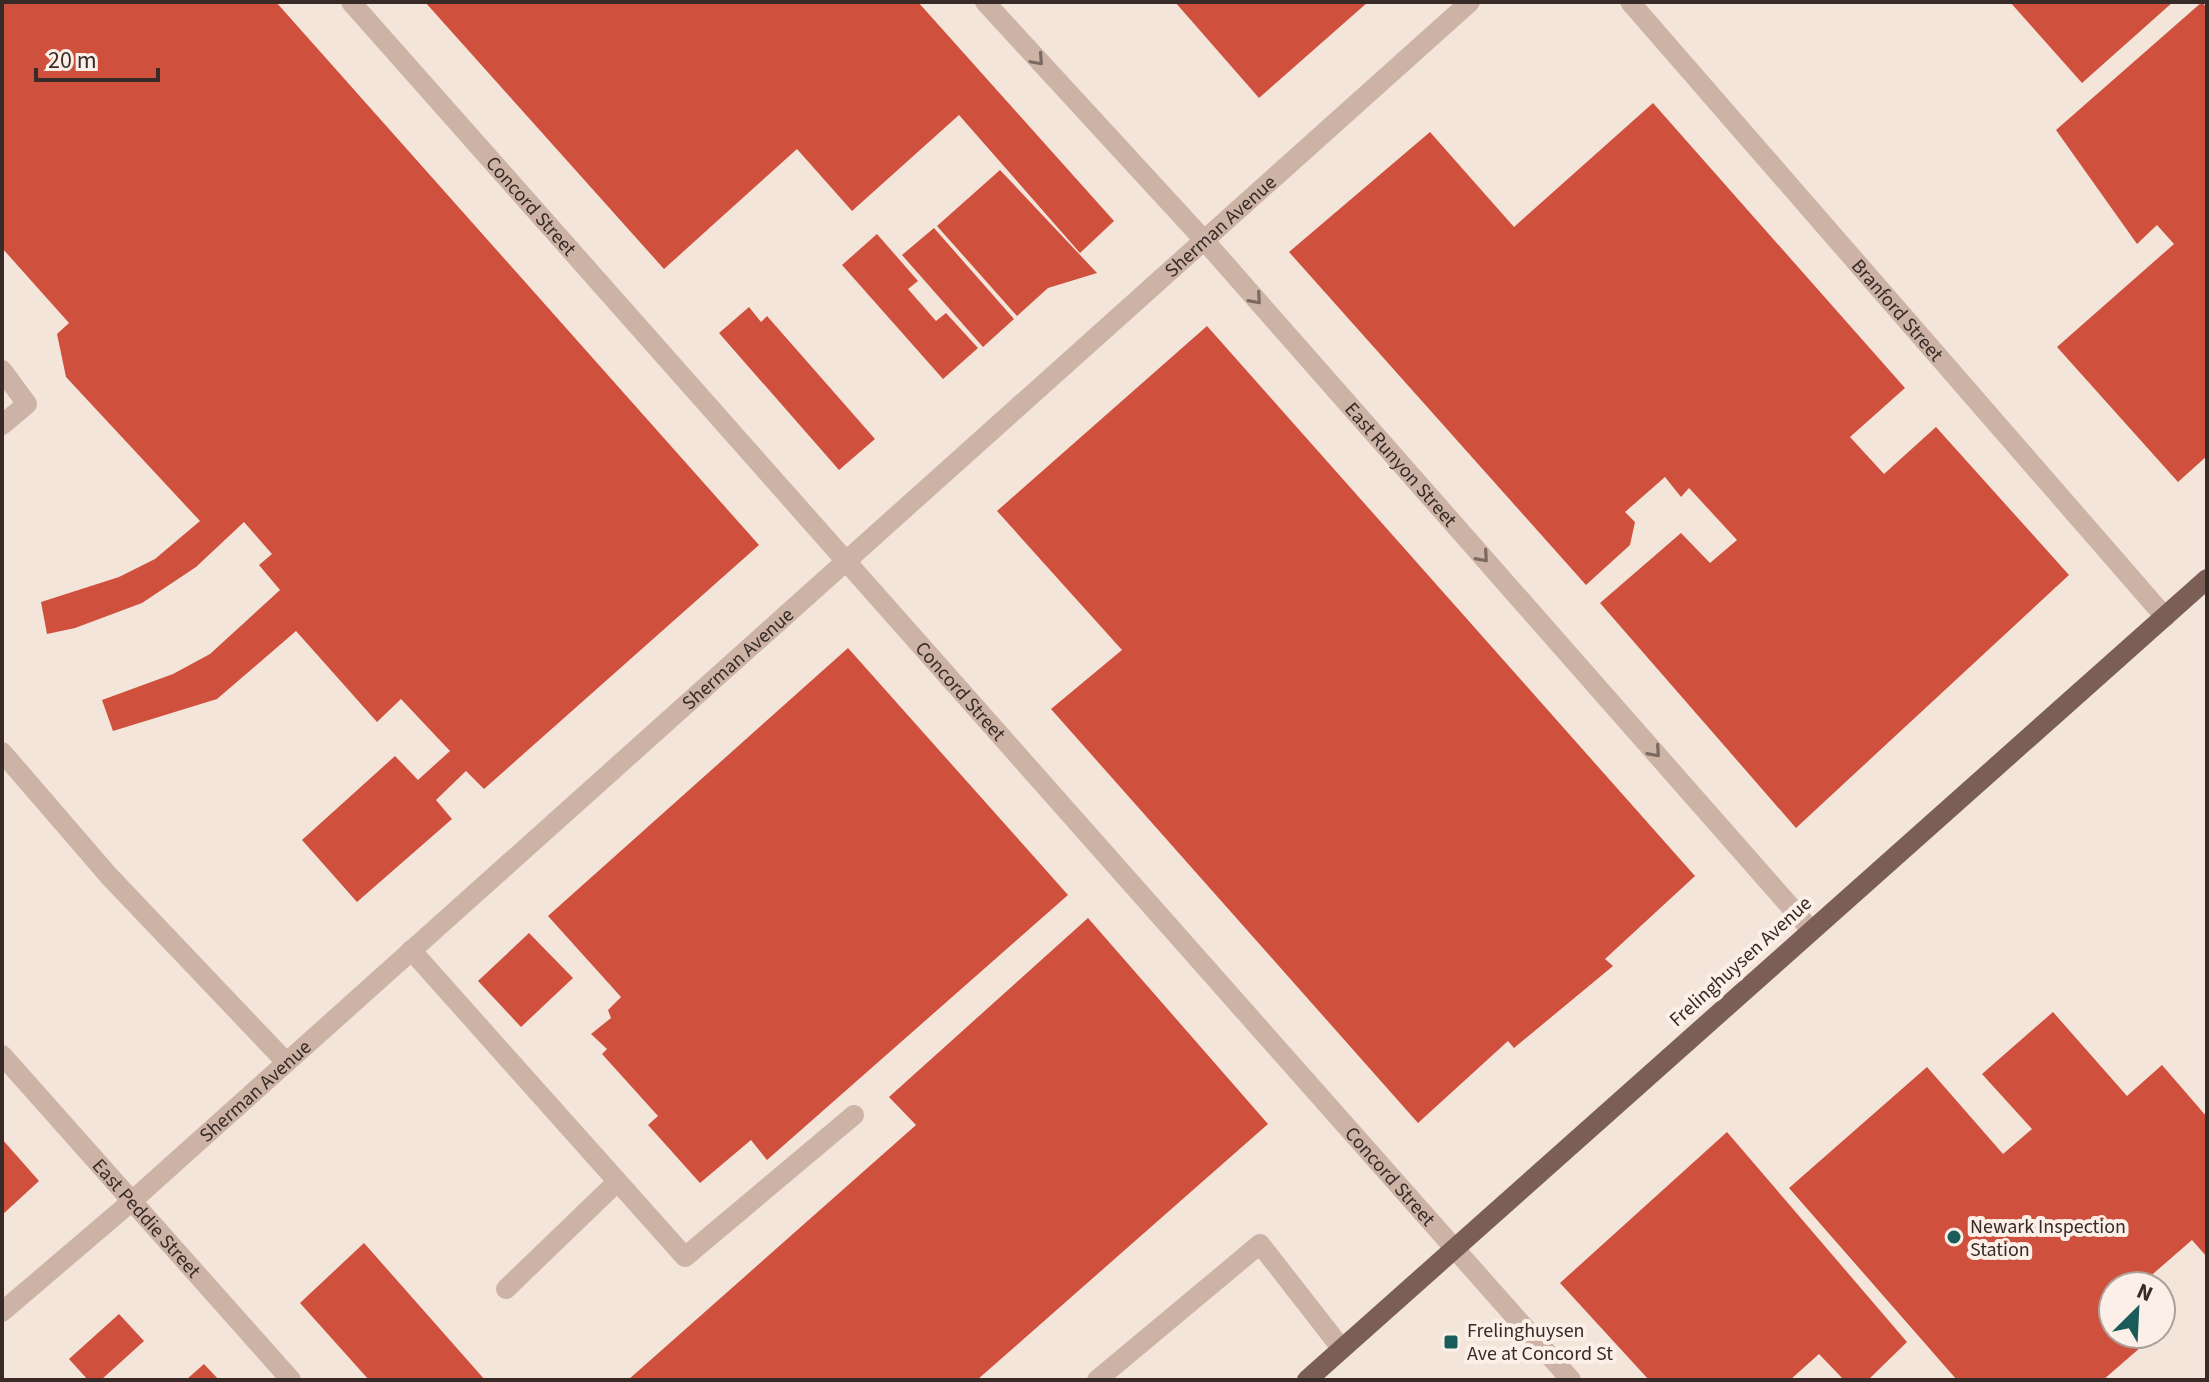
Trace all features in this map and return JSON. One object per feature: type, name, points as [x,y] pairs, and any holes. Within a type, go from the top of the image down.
[{"type":"main road","name":"Frelinghuysen Avenue","points":[[1307,1380],[2207,579]]},
{"type":"street","name":"Concord Street","points":[[351,2],[1571,1380]]},
{"type":"street","name":"East Runyon Street","points":[[985,2],[1204,240],[1811,930]]},
{"type":"street","name":"Sherman Avenue","points":[[2,1312],[132,1201],[1470,2]]},
{"type":"street","name":"Branford Street","points":[[1630,2],[2165,617]]},
{"type":"street","points":[[2,370],[27,404],[2,425]]},
{"type":"street","points":[[2,752],[109,876],[286,1062]]},
{"type":"street","points":[[411,950],[685,1257],[854,1115]]},
{"type":"street","name":"East Peddie Street","points":[[2,1055],[291,1380]]},
{"type":"street","points":[[506,1289],[617,1182]]},
{"type":"street","points":[[1097,1380],[1260,1244],[1342,1349]]},
{"type":"building","points":[[2,2],[276,2],[759,545],[484,789],[466,771],[436,800],[452,819],[357,902],[302,840],[395,756],[418,780],[450,751],[401,699],[377,722],[296,631],[217,699],[113,731],[102,700],[173,674],[210,654],[280,590],[259,565],[272,554],[244,522],[196,567],[142,603],[75,628],[47,634],[41,602],[119,577],[155,559],[200,521],[66,377],[57,334],[69,323],[2,248]]},
{"type":"building","points":[[425,2],[918,2],[1114,221],[1080,253],[959,115],[852,211],[797,149],[664,269]]},
{"type":"building","points":[[1175,2],[1368,2],[1259,98]]},
{"type":"building","points":[[2010,2],[2173,2],[2082,83]]},
{"type":"building","points":[[2202,2],[2207,8],[2207,456],[2178,482],[2057,347],[2174,244],[2157,225],[2137,244],[2056,130]]},
{"type":"building","points":[[1653,103],[1905,388],[1850,437],[1884,474],[1936,427],[2069,575],[1796,828],[1600,603],[1681,533],[1710,563],[1737,540],[1689,488],[1681,497],[1665,477],[1625,512],[1635,522],[1630,545],[1586,585],[1289,252],[1430,132],[1514,227]]},
{"type":"building","points":[[1000,170],[1097,273],[1048,288],[1017,316],[937,226]]},
{"type":"building","points":[[934,228],[1014,319],[983,347],[902,255]]},
{"type":"building","points":[[877,234],[918,281],[908,289],[936,321],[946,313],[978,348],[943,379],[842,265]]},
{"type":"building","points":[[749,307],[761,322],[767,316],[875,439],[839,470],[719,333]]},
{"type":"building","points":[[1207,326],[1695,876],[1605,959],[1613,966],[1514,1048],[1508,1041],[1418,1123],[1051,709],[1122,650],[997,511]]},
{"type":"building","points":[[848,648],[1068,895],[767,1160],[751,1140],[700,1183],[648,1125],[658,1116],[602,1054],[607,1049],[591,1034],[611,1018],[608,1010],[621,997],[548,916]]},
{"type":"building","points":[[1088,918],[1268,1124],[977,1380],[628,1380],[916,1125],[889,1097]]},
{"type":"building","points":[[529,933],[573,978],[521,1027],[478,981]]},
{"type":"building","name":"Newark Inspection Station","points":[[2053,1012],[2127,1096],[2162,1065],[2207,1117],[2207,1257],[2192,1240],[2157,1270],[2097,1270],[2097,1350],[2138,1350],[2103,1380],[1957,1380],[1789,1188],[1927,1067],[2003,1154],[2032,1129],[1982,1074]]},
{"type":"building","points":[[1727,1132],[1907,1342],[1868,1380],[1844,1380],[1819,1354],[1790,1380],[1649,1380],[1560,1283]]},
{"type":"building","points":[[2,1139],[39,1181],[2,1215]]},
{"type":"building","points":[[364,1243],[485,1380],[369,1380],[300,1303]]},
{"type":"building","points":[[119,1314],[144,1341],[101,1380],[88,1380],[69,1359]]},
{"type":"building","points":[[204,1364],[219,1380],[186,1380]]},
{"type":"place","name":"Newark Inspection Station","points":[[1954,1237]]},
{"type":"place","name":"Frelinghuysen Ave at Concord St","points":[[1451,1342]]}]
